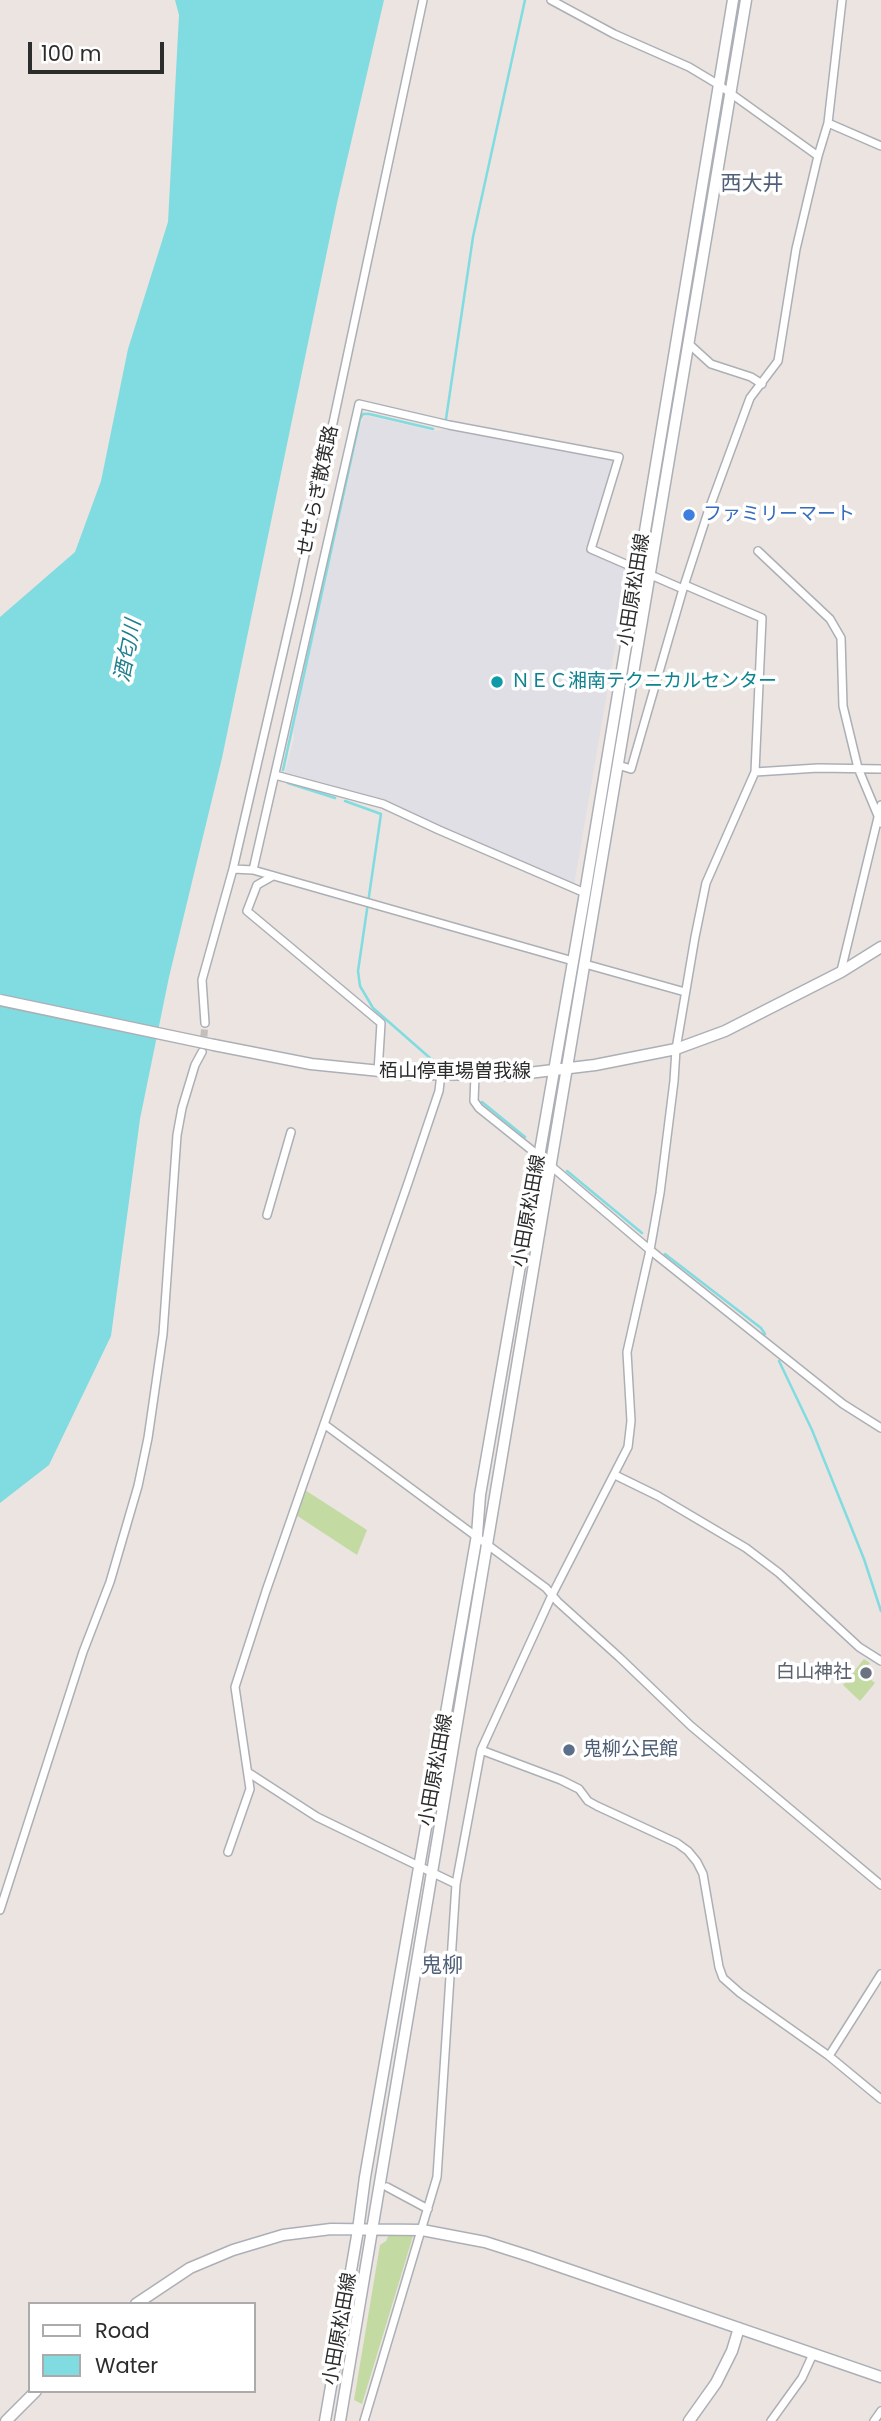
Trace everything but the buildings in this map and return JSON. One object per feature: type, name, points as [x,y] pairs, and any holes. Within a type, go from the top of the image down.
[{"type":"main road","name":"小田原松田線","points":[[325,2421],[477,1535],[480,1494],[586,894],[733,0]]},
{"type":"main road","name":"小田原松田線","points":[[340,2421],[358,2328],[372,2228],[746,0]]},
{"type":"main road","name":"栢山停車場曽我線","points":[[0,1000],[311,1064],[378,1072],[512,1075],[595,1065],[676,1049],[725,1031],[841,972],[881,947]]},
{"type":"main road","points":[[139,2302],[190,2268],[233,2250],[283,2235],[331,2229],[422,2230],[485,2242],[881,2377]]},
{"type":"main road","points":[[689,2421],[716,2383],[732,2351],[739,2328]]},
{"type":"main road","points":[[6,2421],[34,2393]]},
{"type":"street","name":"せせらぎ散策路","points":[[205,1023],[202,980],[233,869],[298,592],[423,0]]},
{"type":"street","points":[[551,0],[614,34],[689,67],[719,85],[818,156]]},
{"type":"street","points":[[618,765],[631,769],[708,512],[750,398],[778,361],[796,249],[828,123],[842,0]]},
{"type":"street","points":[[828,123],[881,146]]},
{"type":"street","points":[[689,344],[711,364],[751,377],[762,384]]},
{"type":"street","points":[[253,870],[270,814],[275,775],[359,404],[449,425],[619,457],[591,549],[762,618],[755,772],[706,883],[685,992],[660,1193],[627,1352],[631,1421],[628,1447],[552,1595],[481,1750],[456,1884],[439,2160],[422,2230],[364,2421]]},
{"type":"street","points":[[758,551],[830,619],[841,638],[843,706],[858,768],[879,820]]},
{"type":"street","points":[[755,772],[881,769]]},
{"type":"street","points":[[275,775],[383,804],[586,894]]},
{"type":"street","points":[[340,804],[342,793]]},
{"type":"street","points":[[841,972],[881,806]]},
{"type":"street","points":[[233,869],[253,870],[573,961]]},
{"type":"street","points":[[273,876],[257,885],[247,911],[382,1023],[378,1072]]},
{"type":"street","points":[[584,964],[685,992]]},
{"type":"street","points":[[0,1910],[83,1652],[110,1582],[138,1486],[159,1366],[166,1304],[177,1135],[182,1108],[195,1065],[202,1052]]},
{"type":"street","points":[[228,1852],[250,1789],[235,1687],[439,1091],[442,1074]]},
{"type":"street","points":[[471,1075],[474,1101],[479,1108],[540,1156]]},
{"type":"street","points":[[267,1215],[291,1132]]},
{"type":"street","points":[[551,1166],[650,1250],[843,1404],[881,1428]]},
{"type":"street","points":[[324,1424],[546,1588],[691,1726],[881,1885]]},
{"type":"street","points":[[615,1475],[658,1496],[746,1548],[779,1573],[859,1647],[881,1661]]},
{"type":"street","points":[[481,1750],[561,1780],[579,1789],[588,1801],[677,1843],[688,1851],[703,1874],[723,1978],[829,2056],[881,2099]]},
{"type":"street","points":[[249,1773],[317,1817],[456,1884]]},
{"type":"street","points":[[829,2056],[881,1974]]},
{"type":"street","points":[[387,2187],[428,2209]]},
{"type":"street","points":[[771,2421],[802,2378],[813,2354]]},
{"type":"street","points":[[874,2421],[881,2411]]},
{"type":"shaded area","points":[[364,417],[433,431],[449,429],[613,461],[585,551],[628,570],[574,885],[383,799],[285,772],[360,427]]},
{"type":"green space","points":[[305,1490],[367,1530],[357,1555],[296,1515]]},
{"type":"green space","points":[[864,1659],[870,1663],[862,1673],[875,1683],[860,1701],[843,1685]]},
{"type":"green space","points":[[389,2234],[413,2236],[362,2404],[354,2400],[380,2245],[386,2241]]},
{"type":"water","name":"酒匂川","points":[[175,0],[384,0],[337,203],[222,758],[169,977],[140,1119],[111,1336],[49,1465],[0,1503],[0,617],[75,552],[101,481],[128,349],[168,222],[179,15]]},
{"type":"waterway","points":[[446,419],[473,237],[525,0]]},
{"type":"waterway","points":[[283,770],[360,419],[363,414],[369,414],[433,429]]},
{"type":"waterway","points":[[288,783],[335,798]]},
{"type":"waterway","points":[[345,801],[381,814],[358,971],[360,986],[373,1008],[430,1058]]},
{"type":"waterway","points":[[482,1102],[525,1137]]},
{"type":"waterway","points":[[567,1171],[642,1233]]},
{"type":"waterway","points":[[665,1254],[761,1328],[765,1334]]},
{"type":"waterway","points":[[779,1361],[812,1430],[864,1559],[881,1611]]},
{"type":"tunnel","points":[[203,1047],[205,1023]]},
{"type":"place","name":"ファミリーマート","points":[[689,515]]},
{"type":"place","name":"ＮＥＣ湘南テクニカルセンター","points":[[497,682]]},
{"type":"place","name":"白山神社","points":[[866,1673]]},
{"type":"place","name":"鬼柳公民館","points":[[569,1750]]},
{"type":"district","name":"西大井","points":[[752,185]]},
{"type":"district","name":"鬼柳","points":[[442,1967]]}]
